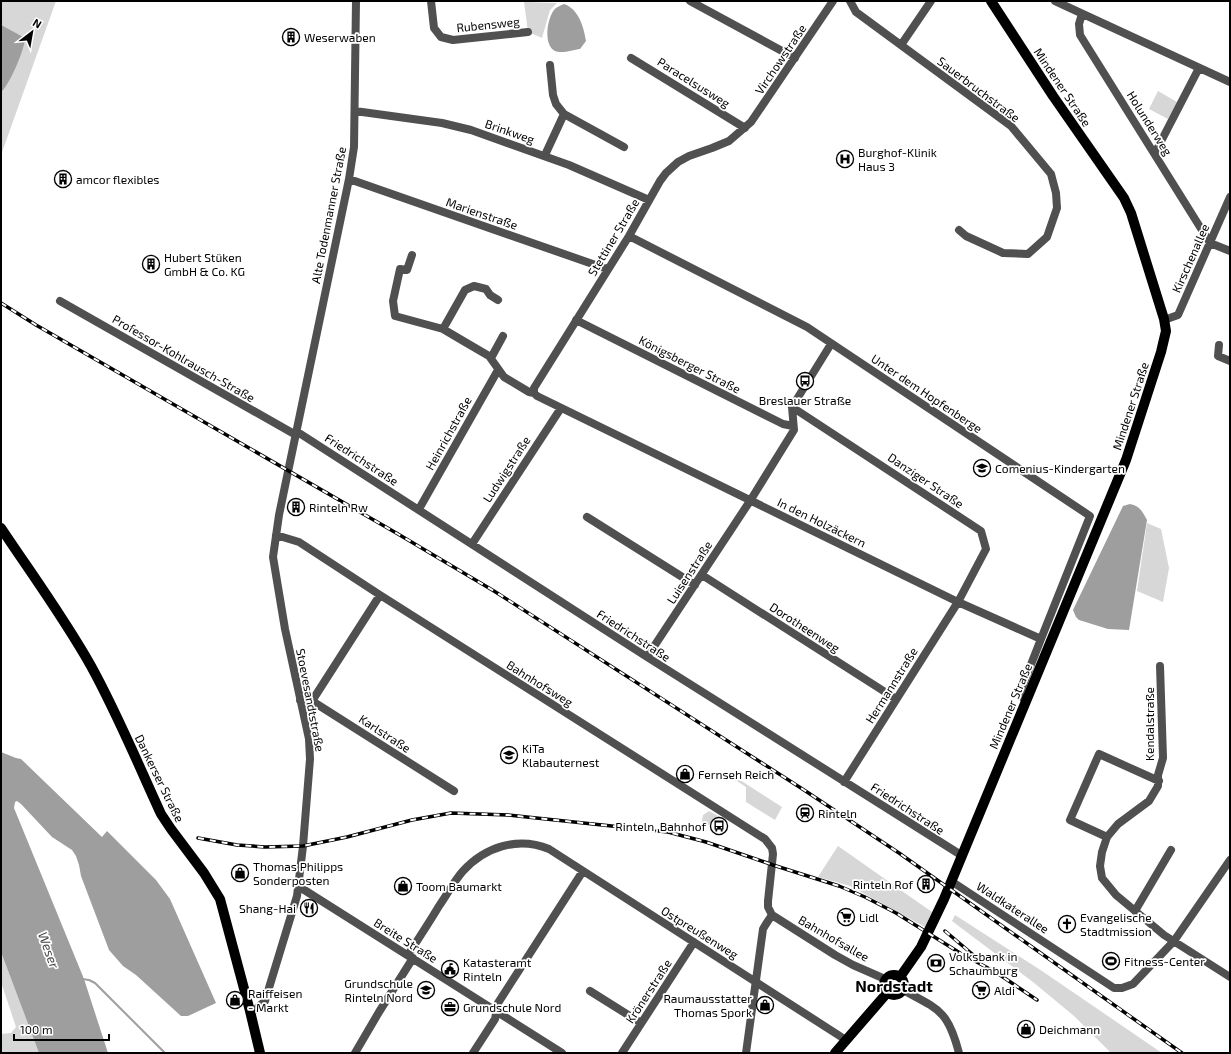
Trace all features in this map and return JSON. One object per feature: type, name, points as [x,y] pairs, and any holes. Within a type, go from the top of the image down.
[{"type":"main road","name":"Mindener Straße","points":[[900,976],[921,947],[951,881],[1115,489],[1132,444],[1161,352],[1166,331],[1164,320],[1131,213],[1124,198],[1053,96],[991,1]]},
{"type":"main road","name":"Dankerser Straße","points":[[1,528],[90,664],[103,688],[161,814],[204,873],[220,899],[260,1053]]},
{"type":"main road","points":[[894,974],[900,976],[904,983],[903,990],[896,995],[887,993],[883,985],[887,976],[894,974]]},
{"type":"main road","points":[[835,1053],[887,993]]},
{"type":"street","name":"Alte Todenmanner Straße","points":[[296,433],[349,179],[354,147],[356,1]]},
{"type":"street","name":"Rubensweg","points":[[431,1],[434,28],[441,37],[453,40],[528,32]]},
{"type":"street","points":[[690,1],[795,58]]},
{"type":"street","name":"Virchowstraße","points":[[745,128],[758,114],[833,1]]},
{"type":"street","name":"Sauerbruchstraße","points":[[850,1],[856,12],[1012,126],[1050,174],[1056,193],[1057,208],[1047,237],[1028,254],[1003,253],[966,236],[959,230]]},
{"type":"street","points":[[901,45],[931,1]]},
{"type":"street","points":[[1055,1],[1230,82]]},
{"type":"street","name":"Holunderweg","points":[[1082,14],[1079,24],[1080,35],[1210,243]]},
{"type":"street","name":"Paracelsusweg","points":[[631,58],[745,128]]},
{"type":"street","points":[[550,65],[553,95],[556,104],[564,114],[624,146]]},
{"type":"street","points":[[1155,153],[1199,68]]},
{"type":"street","name":"Brinkweg","points":[[355,111],[442,123],[471,130],[545,155],[649,200]]},
{"type":"street","points":[[545,155],[564,114]]},
{"type":"street","name":"Stettiner Straße","points":[[534,393],[534,388],[629,236],[666,173],[678,162],[689,156],[729,141],[745,128]]},
{"type":"street","name":"Marienstraße","points":[[349,179],[607,269]]},
{"type":"street","name":"Kirschenallee","points":[[1164,320],[1178,315],[1230,197]]},
{"type":"street","name":"Unter dem Hopfenberge","points":[[629,236],[806,327],[1090,516],[1041,639]]},
{"type":"street","points":[[1210,243],[1230,251]]},
{"type":"street","points":[[412,255],[407,270],[400,269],[393,301],[395,316],[443,329],[491,358],[498,370]]},
{"type":"street","points":[[443,329],[465,290],[474,286],[486,289],[498,300]]},
{"type":"street","name":"Professor-Kohlrausch-Straße","points":[[60,301],[296,433]]},
{"type":"street","name":"Königsberger Straße","points":[[576,320],[783,424],[794,426]]},
{"type":"street","points":[[491,358],[503,336]]},
{"type":"street","points":[[750,501],[794,430],[792,407],[831,344]]},
{"type":"street","points":[[1219,345],[1218,356],[1230,361]]},
{"type":"street","name":"In den Holzäckern","points":[[498,370],[504,377],[529,392],[534,393],[561,408],[958,602],[1041,639]]},
{"type":"street","name":"Heinrichstraße","points":[[419,509],[498,370]]},
{"type":"street","name":"Danziger Straße","points":[[792,407],[981,531],[986,549],[958,602]]},
{"type":"street","name":"Ludwigstraße","points":[[472,544],[561,408]]},
{"type":"street","name":"Friedrichstraße","points":[[296,433],[419,509],[647,657],[961,855]]},
{"type":"street","name":"Stoevesandtstraße","points":[[250,1011],[255,1010],[265,1001],[297,896],[310,759],[309,740],[285,629],[273,557],[296,433]]},
{"type":"street","name":"Luisenstraße","points":[[647,657],[750,501]]},
{"type":"street","points":[[587,517],[695,585]]},
{"type":"street","name":"Bahnhofsweg","points":[[276,535],[299,542],[380,595],[761,836],[772,848],[773,865],[768,901],[768,907],[772,915]]},
{"type":"street","name":"Dorotheenweg","points":[[702,575],[896,699]]},
{"type":"street","points":[[312,701],[380,595]]},
{"type":"street","name":"Hermannstraße","points":[[844,782],[958,602]]},
{"type":"street","points":[[1026,700],[1019,695],[1041,639]]},
{"type":"street","name":"Kendalstraße","points":[[1160,666],[1163,758],[1158,775],[1158,786],[1149,801],[1118,824],[1107,837],[1102,852],[1100,866],[1102,878],[1116,895],[1164,935],[1230,977]]},
{"type":"street","name":"Karlstraße","points":[[300,700],[312,701],[454,791]]},
{"type":"street","name":"Kendalstraße","points":[[1107,837],[1070,820],[1099,754],[1159,781]]},
{"type":"street","name":"Ostpreußenweg","points":[[355,1053],[410,957],[454,884],[464,871],[489,850],[510,844],[527,843],[549,849],[846,1040]]},
{"type":"street","points":[[1135,911],[1171,850]]},
{"type":"street","name":"Waldkaterallee","points":[[951,881],[1114,988],[1122,988],[1133,984],[1174,941],[1230,860]]},
{"type":"street","points":[[473,1053],[494,1019],[498,1003],[583,871]]},
{"type":"street","name":"Breite Straße","points":[[298,886],[562,1053]]},
{"type":"street","points":[[746,1053],[764,929],[772,915]]},
{"type":"street","name":"Bahnhofsallee","points":[[772,915],[835,955],[853,965],[885,979]]},
{"type":"street","name":"Krönerstraße","points":[[622,1053],[694,942]]},
{"type":"street","points":[[903,990],[936,1008],[943,1014],[954,1034],[959,1053]]},
{"type":"street","points":[[590,991],[641,1023]]},
{"type":"shaded area","points":[[1,1],[56,1],[1,155]]},
{"type":"shaded area","points":[[524,2],[557,3],[550,10],[542,38],[528,32]]},
{"type":"shaded area","points":[[1158,91],[1177,102],[1168,119],[1149,109]]},
{"type":"shaded area","points":[[1147,523],[1161,529],[1169,568],[1163,602],[1137,591]]},
{"type":"shaded area","points":[[726,771],[782,807],[775,820],[746,802],[746,787],[725,773]]},
{"type":"shaded area","points":[[709,811],[720,817],[720,820],[713,824],[707,825],[702,821],[703,815]]},
{"type":"shaded area","points":[[838,846],[932,912],[925,927],[850,886],[818,877]]},
{"type":"shaded area","points":[[955,915],[1042,971],[1162,1053],[1111,1053],[1074,1016],[1033,982],[952,921]]},
{"type":"shaded area","points":[[1,952],[39,1053],[1,1053],[1,1034],[11,1033],[16,1027],[1,982]]},
{"type":"water","points":[[564,4],[569,6],[577,14],[584,30],[586,41],[580,49],[558,52],[551,48],[547,32],[554,10]]},
{"type":"water","points":[[1,25],[25,38],[16,67],[8,83],[1,92]]},
{"type":"water","points":[[1130,504],[1140,509],[1147,520],[1129,630],[1108,629],[1079,620],[1073,610],[1123,506]]},
{"type":"water","name":"Weser","points":[[1,752],[21,759],[102,837],[107,831],[156,880],[170,899],[216,1003],[188,1016],[181,1016],[136,975],[123,966],[109,950],[81,876],[76,856],[72,850],[52,837],[17,801],[15,802],[14,808],[84,979],[108,1053],[39,1053],[1,952]]},
{"type":"waterway","points":[[82,979],[95,983],[165,1053]]},
{"type":"railway","points":[[1,303],[36,325],[494,591],[804,790],[899,853],[1182,1053]]},
{"type":"railway","points":[[198,838],[237,845],[265,847],[303,846],[347,837],[412,820],[451,813],[508,815],[668,832],[706,842],[839,886],[865,897],[896,913],[960,953],[999,974]]},
{"type":"railway","points":[[945,931],[978,959]]},
{"type":"railway","points":[[994,971],[1037,1000]]},
{"type":"place","name":"Weserwaben","points":[[291,37]]},
{"type":"place","name":"Burghof-Klinik Haus 3","points":[[845,159]]},
{"type":"place","name":"amcor flexibles","points":[[63,179]]},
{"type":"place","name":"Hubert Stüken GmbH & Co. KG","points":[[151,264]]},
{"type":"place","name":"Breslauer Straße","points":[[805,381]]},
{"type":"place","name":"Comenius-Kindergarten","points":[[982,468]]},
{"type":"place","name":"Rinteln Rw","points":[[296,507]]},
{"type":"place","name":"KiTa Klabauternest","points":[[509,755]]},
{"type":"place","name":"Fernseh Reich","points":[[685,774]]},
{"type":"place","name":"Rinteln","points":[[805,813]]},
{"type":"place","name":"Rinteln, Bahnhof","points":[[719,826]]},
{"type":"place","name":"Thomas Philipps Sonderposten","points":[[240,873]]},
{"type":"place","name":"Rinteln Rof","points":[[926,884]]},
{"type":"place","name":"Toom Baumarkt","points":[[403,886]]},
{"type":"place","name":"Shang-Hai","points":[[309,908]]},
{"type":"place","name":"Lidl","points":[[846,917]]},
{"type":"place","name":"Evangelische Stadtmission","points":[[1067,924]]},
{"type":"place","name":"Fitness-Center","points":[[1111,961]]},
{"type":"place","name":"Volksbank in Schaumburg","points":[[936,963]]},
{"type":"place","name":"Katasteramt Rinteln","points":[[450,969]]},
{"type":"place","name":"Grundschule Rinteln Nord","points":[[426,990]]},
{"type":"place","name":"Aldi","points":[[981,990]]},
{"type":"place","name":"Raiffeisen - Markt","points":[[235,1000]]},
{"type":"place","name":"Raumausstatter Thomas Spork","points":[[765,1005]]},
{"type":"place","name":"Grundschule Nord","points":[[450,1007]]},
{"type":"place","name":"Deichmann","points":[[1026,1029]]},
{"type":"district","name":"Nordstadt","points":[[894,985]]}]
